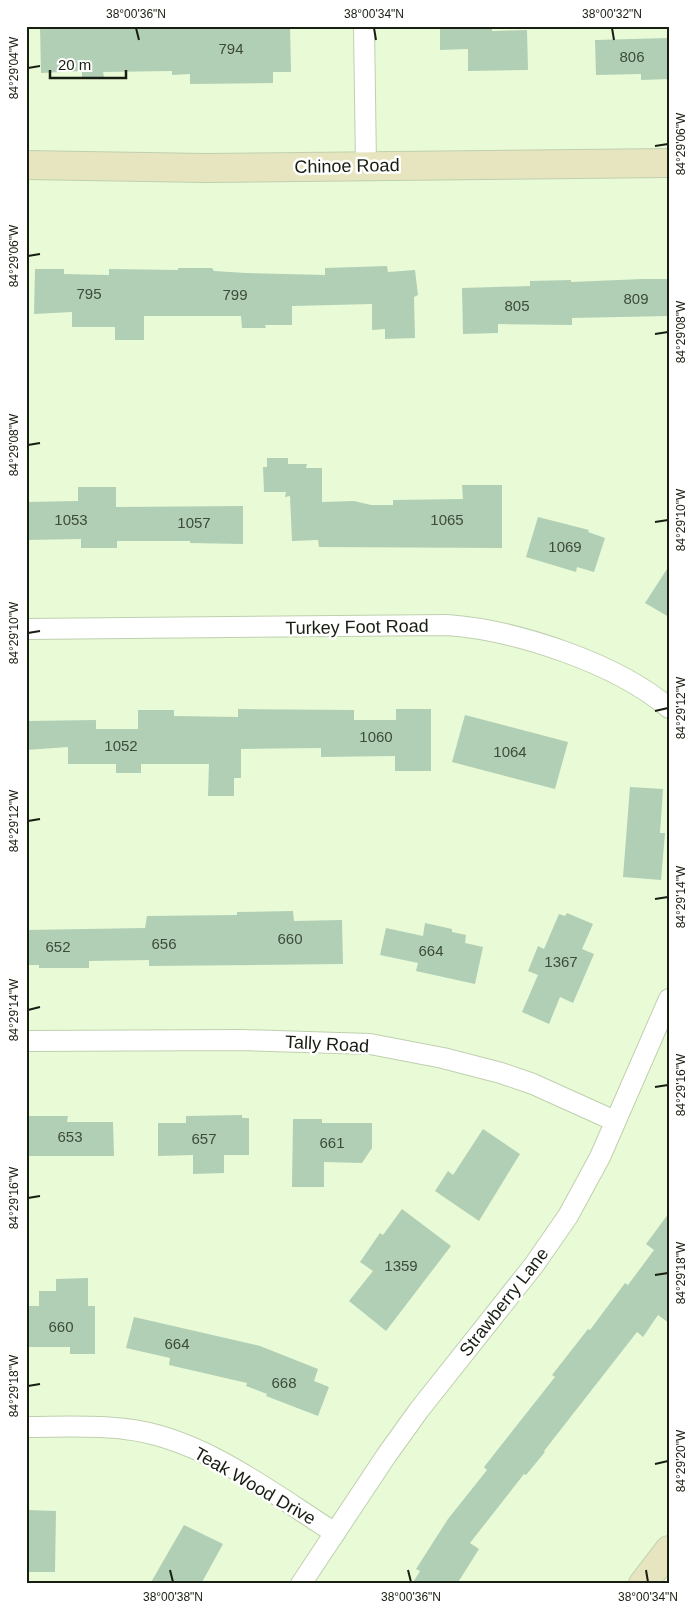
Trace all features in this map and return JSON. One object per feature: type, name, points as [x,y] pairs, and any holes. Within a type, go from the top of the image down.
[{"type":"street","points":[[364,26],[366,166]]},
{"type":"street","name":"Chinoe Road","points":[[26,165],[205,168],[669,163]]},
{"type":"street","name":"Turkey Foot Road","points":[[26,629],[447,625],[476,627],[557,649],[591,663],[628,680],[669,708]]},
{"type":"street","name":"Strawberry Lane","points":[[301,1584],[419,1410],[534,1265],[563,1224],[600,1157],[669,999]]},
{"type":"street","name":"Tally Road","points":[[26,1041],[242,1040],[370,1044],[443,1058],[502,1073],[533,1084],[615,1121]]},
{"type":"street","name":"Teak Wood Drive","points":[[26,1427],[126,1429],[182,1443],[213,1458],[335,1533]]},
{"type":"street","points":[[643,1584],[669,1550]]},
{"type":"building","points":[[40,26],[290,26],[291,72],[273,72],[273,83],[190,84],[190,74],[172,75],[172,71],[103,72],[104,77],[82,78],[82,71],[41,73]]},
{"type":"building","points":[[440,26],[492,26],[492,31],[527,30],[528,70],[468,71],[468,49],[440,50]]},
{"type":"building","points":[[669,38],[669,79],[641,80],[641,74],[596,75],[595,40]]},
{"type":"building","points":[[387,266],[388,272],[415,270],[418,295],[414,297],[415,338],[385,339],[385,329],[372,330],[372,304],[292,306],[292,325],[265,325],[266,328],[242,328],[241,316],[144,316],[144,340],[115,340],[115,327],[72,327],[72,312],[34,314],[35,269],[64,269],[64,274],[109,275],[109,269],[178,270],[178,268],[212,268],[214,271],[246,273],[325,275],[325,268]]},
{"type":"building","points":[[669,279],[669,316],[572,318],[572,325],[498,324],[498,333],[463,334],[462,288],[530,286],[530,281],[571,280],[571,282]]},
{"type":"building","points":[[267,458],[288,458],[288,464],[307,464],[306,468],[322,468],[322,502],[354,501],[371,505],[393,505],[393,500],[463,499],[462,485],[502,485],[502,548],[319,547],[318,540],[292,541],[290,496],[285,497],[286,492],[264,492],[263,467],[267,467]]},
{"type":"building","points":[[78,487],[116,487],[116,507],[243,506],[243,544],[190,543],[190,541],[117,541],[117,548],[81,548],[81,539],[26,540],[26,502],[78,501]]},
{"type":"building","points":[[538,517],[589,530],[588,532],[605,538],[594,572],[577,567],[576,572],[526,557]]},
{"type":"building","points":[[669,566],[669,617],[645,603]]},
{"type":"building","points":[[238,709],[354,710],[354,720],[396,720],[396,709],[431,709],[431,771],[395,771],[395,756],[321,757],[321,748],[241,749],[241,778],[234,778],[234,796],[208,796],[209,764],[141,764],[141,773],[116,773],[116,764],[68,764],[68,747],[26,750],[26,721],[96,720],[96,729],[138,729],[138,710],[174,710],[174,716],[238,717]]},
{"type":"building","points":[[465,715],[568,742],[555,789],[452,762]]},
{"type":"building","points":[[630,787],[663,789],[660,833],[665,833],[661,880],[623,877]]},
{"type":"building","points":[[293,911],[294,921],[342,920],[343,964],[149,966],[149,960],[89,961],[89,968],[39,968],[39,965],[26,965],[26,930],[145,928],[147,916],[237,915],[237,912]]},
{"type":"building","points":[[567,913],[593,924],[582,949],[594,954],[573,1003],[560,997],[549,1024],[522,1012],[538,975],[528,971],[538,946],[544,949],[559,914],[565,916]]},
{"type":"building","points":[[425,923],[452,929],[452,932],[466,935],[465,943],[483,947],[475,984],[416,971],[418,963],[380,955],[386,928],[423,936]]},
{"type":"building","points":[[242,1115],[242,1118],[249,1118],[249,1155],[224,1155],[224,1173],[193,1174],[193,1155],[158,1156],[158,1123],[186,1123],[186,1116]]},
{"type":"building","points":[[26,1116],[68,1116],[67,1122],[113,1122],[114,1156],[26,1156]]},
{"type":"building","points":[[293,1119],[322,1119],[322,1123],[372,1123],[372,1148],[362,1163],[324,1162],[324,1187],[292,1187]]},
{"type":"building","points":[[483,1129],[520,1154],[479,1221],[435,1191],[448,1171],[453,1175]]},
{"type":"building","points":[[402,1209],[451,1246],[386,1331],[349,1301],[373,1271],[360,1262],[380,1233],[383,1235]]},
{"type":"building","points":[[669,1213],[669,1323],[658,1315],[643,1337],[637,1332],[545,1452],[526,1475],[524,1474],[470,1543],[479,1549],[457,1584],[412,1584],[420,1571],[416,1569],[448,1519],[487,1470],[484,1467],[555,1377],[552,1375],[588,1329],[590,1330],[625,1283],[628,1285],[654,1250],[646,1244]]},
{"type":"building","points":[[88,1278],[88,1306],[95,1306],[95,1354],[70,1354],[70,1347],[26,1347],[26,1306],[39,1306],[39,1291],[56,1291],[56,1279]]},
{"type":"building","points":[[134,1317],[260,1346],[318,1369],[314,1381],[329,1387],[318,1416],[266,1396],[267,1394],[246,1386],[247,1383],[169,1365],[170,1358],[126,1348]]},
{"type":"building","points":[[27,1510],[56,1511],[55,1572],[26,1572]]},
{"type":"building","points":[[184,1525],[223,1544],[201,1584],[150,1584]]}]
